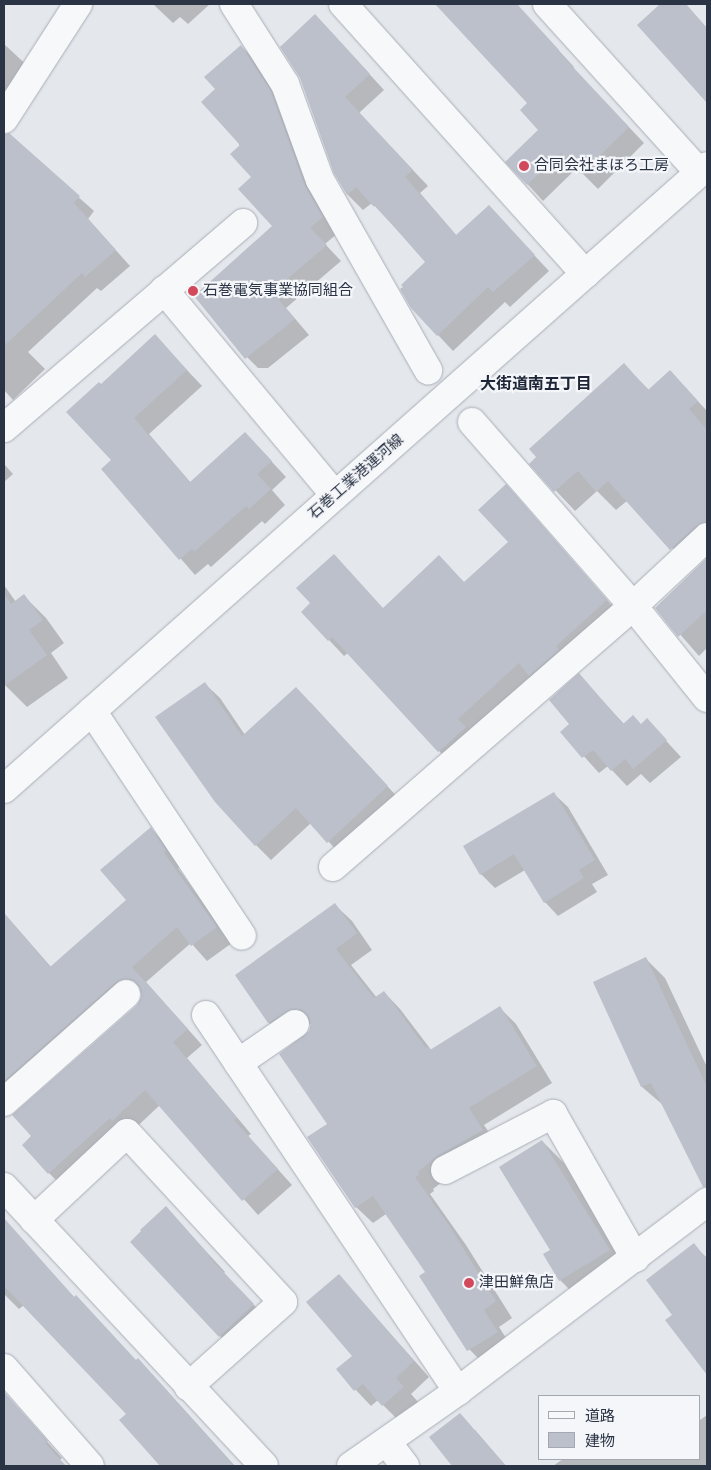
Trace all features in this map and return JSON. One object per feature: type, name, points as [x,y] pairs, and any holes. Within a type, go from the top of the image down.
[{"type":"street","points":[[4,119],[78,4]]},
{"type":"street","points":[[234,4],[285,84],[320,180],[428,370]]},
{"type":"street","points":[[343,4],[585,274]]},
{"type":"street","points":[[547,4],[703,169]]},
{"type":"street","name":"石巻工業港運河線","points":[[4,789],[703,169]]},
{"type":"street","points":[[4,428],[243,223]]},
{"type":"street","points":[[164,290],[335,495]]},
{"type":"street","points":[[472,422],[633,606],[707,698]]},
{"type":"street","points":[[333,867],[633,606],[707,537]]},
{"type":"street","points":[[92,711],[175,832],[242,936]]},
{"type":"street","points":[[4,1102],[126,994]]},
{"type":"street","points":[[206,1015],[458,1391]]},
{"type":"street","points":[[238,1063],[295,1024]]},
{"type":"street","points":[[445,1170],[553,1114],[635,1258]]},
{"type":"street","points":[[34,1220],[127,1133],[160,1168],[283,1302],[188,1387]]},
{"type":"street","points":[[4,1187],[188,1387],[264,1466]]},
{"type":"street","points":[[351,1466],[458,1391],[707,1202]]},
{"type":"street","points":[[4,1368],[90,1466]]},
{"type":"street","points":[[386,1442],[405,1466]]},
{"type":"building","points":[[435,4],[517,4],[629,127],[581,174],[561,153],[527,185],[505,162],[538,130],[520,110],[527,103]]},
{"type":"building","points":[[660,4],[686,4],[707,28],[707,103],[637,25]]},
{"type":"building","points":[[315,14],[370,74],[345,97],[413,170],[405,177],[456,235],[489,205],[535,255],[493,292],[488,287],[437,336],[411,308],[400,289],[403,287],[401,285],[425,262],[375,205],[374,207],[356,187],[347,195],[334,173],[300,78],[280,47]]},
{"type":"building","points":[[241,45],[271,91],[305,186],[323,217],[310,228],[327,245],[272,292],[295,319],[245,359],[194,296],[272,226],[238,189],[251,177],[230,154],[240,145],[201,102],[215,89],[204,77]]},
{"type":"building","points":[[9,133],[80,196],[74,203],[116,250],[85,277],[82,273],[4,346],[4,135]]},
{"type":"building","points":[[155,334],[187,370],[134,418],[190,482],[245,432],[272,461],[257,474],[271,489],[249,509],[246,506],[194,552],[192,549],[179,560],[101,469],[111,460],[66,412],[99,382],[101,384]]},
{"type":"building","points":[[624,363],[648,390],[670,370],[698,401],[689,409],[707,430],[707,522],[696,526],[670,550],[608,481],[596,492],[578,471],[554,492],[529,464],[536,457],[529,449]]},
{"type":"building","points":[[506,484],[607,600],[556,646],[559,650],[529,676],[519,663],[458,719],[466,727],[438,752],[332,637],[328,641],[301,612],[310,603],[296,588],[334,554],[383,608],[439,555],[464,582],[508,542],[478,510]]},
{"type":"building","points":[[707,558],[707,610],[678,637],[655,608]]},
{"type":"building","points":[[4,593],[11,604],[24,594],[43,620],[29,630],[47,655],[4,686]]},
{"type":"building","points":[[579,673],[623,724],[633,715],[641,724],[647,718],[667,740],[633,769],[625,759],[611,771],[593,750],[582,758],[560,732],[569,724],[549,700]]},
{"type":"building","points":[[205,682],[242,736],[296,687],[388,786],[327,843],[296,808],[255,846],[215,802],[155,717]]},
{"type":"building","points":[[554,792],[595,860],[579,870],[584,878],[544,903],[514,854],[480,875],[463,846]]},
{"type":"building","points":[[151,827],[166,850],[164,853],[217,927],[191,946],[177,927],[132,967],[188,1029],[173,1042],[237,1118],[234,1120],[278,1169],[242,1201],[145,1090],[112,1121],[110,1118],[48,1174],[22,1145],[31,1136],[12,1115],[136,1006],[141,999],[141,991],[138,984],[131,979],[123,979],[116,982],[4,1081],[4,913],[50,967],[126,900],[100,870]]},
{"type":"building","points":[[335,903],[357,933],[336,949],[374,998],[384,991],[426,1048],[428,1047],[430,1050],[500,1006],[537,1066],[469,1108],[483,1130],[437,1156],[418,1172],[419,1175],[415,1177],[450,1227],[496,1301],[484,1310],[498,1332],[467,1351],[419,1276],[425,1272],[373,1196],[355,1208],[307,1137],[327,1124],[279,1054],[309,1031],[311,1023],[308,1016],[302,1010],[293,1009],[268,1023],[235,975]]},
{"type":"building","points":[[646,957],[707,1087],[707,1187],[703,1187],[651,1083],[641,1087],[593,982]]},
{"type":"building","points":[[542,1140],[610,1250],[559,1281],[543,1254],[550,1250],[499,1167]]},
{"type":"building","points":[[166,1206],[209,1257],[254,1304],[219,1337],[130,1242]]},
{"type":"building","points":[[4,1218],[74,1297],[76,1295],[136,1360],[138,1358],[234,1466],[160,1466],[119,1420],[126,1414],[4,1286]]},
{"type":"building","points":[[694,1243],[707,1260],[707,1375],[665,1320],[672,1315],[646,1280]]},
{"type":"building","points":[[339,1274],[414,1361],[396,1378],[404,1387],[382,1406],[363,1384],[354,1391],[336,1369],[352,1356],[306,1302]]},
{"type":"building","points":[[4,1392],[48,1441],[45,1443],[66,1466],[4,1466]]},
{"type":"building","points":[[460,1413],[506,1466],[452,1466],[429,1437]]},
{"type":"place","name":"合同会社まほろ工房","points":[[524,166]]},
{"type":"place","name":"石巻電気事業協同組合","points":[[193,291]]},
{"type":"place","name":"津田鮮魚店","points":[[469,1283]]},
{"type":"district","name":"大街道南五丁目","points":[[536,384]]}]
